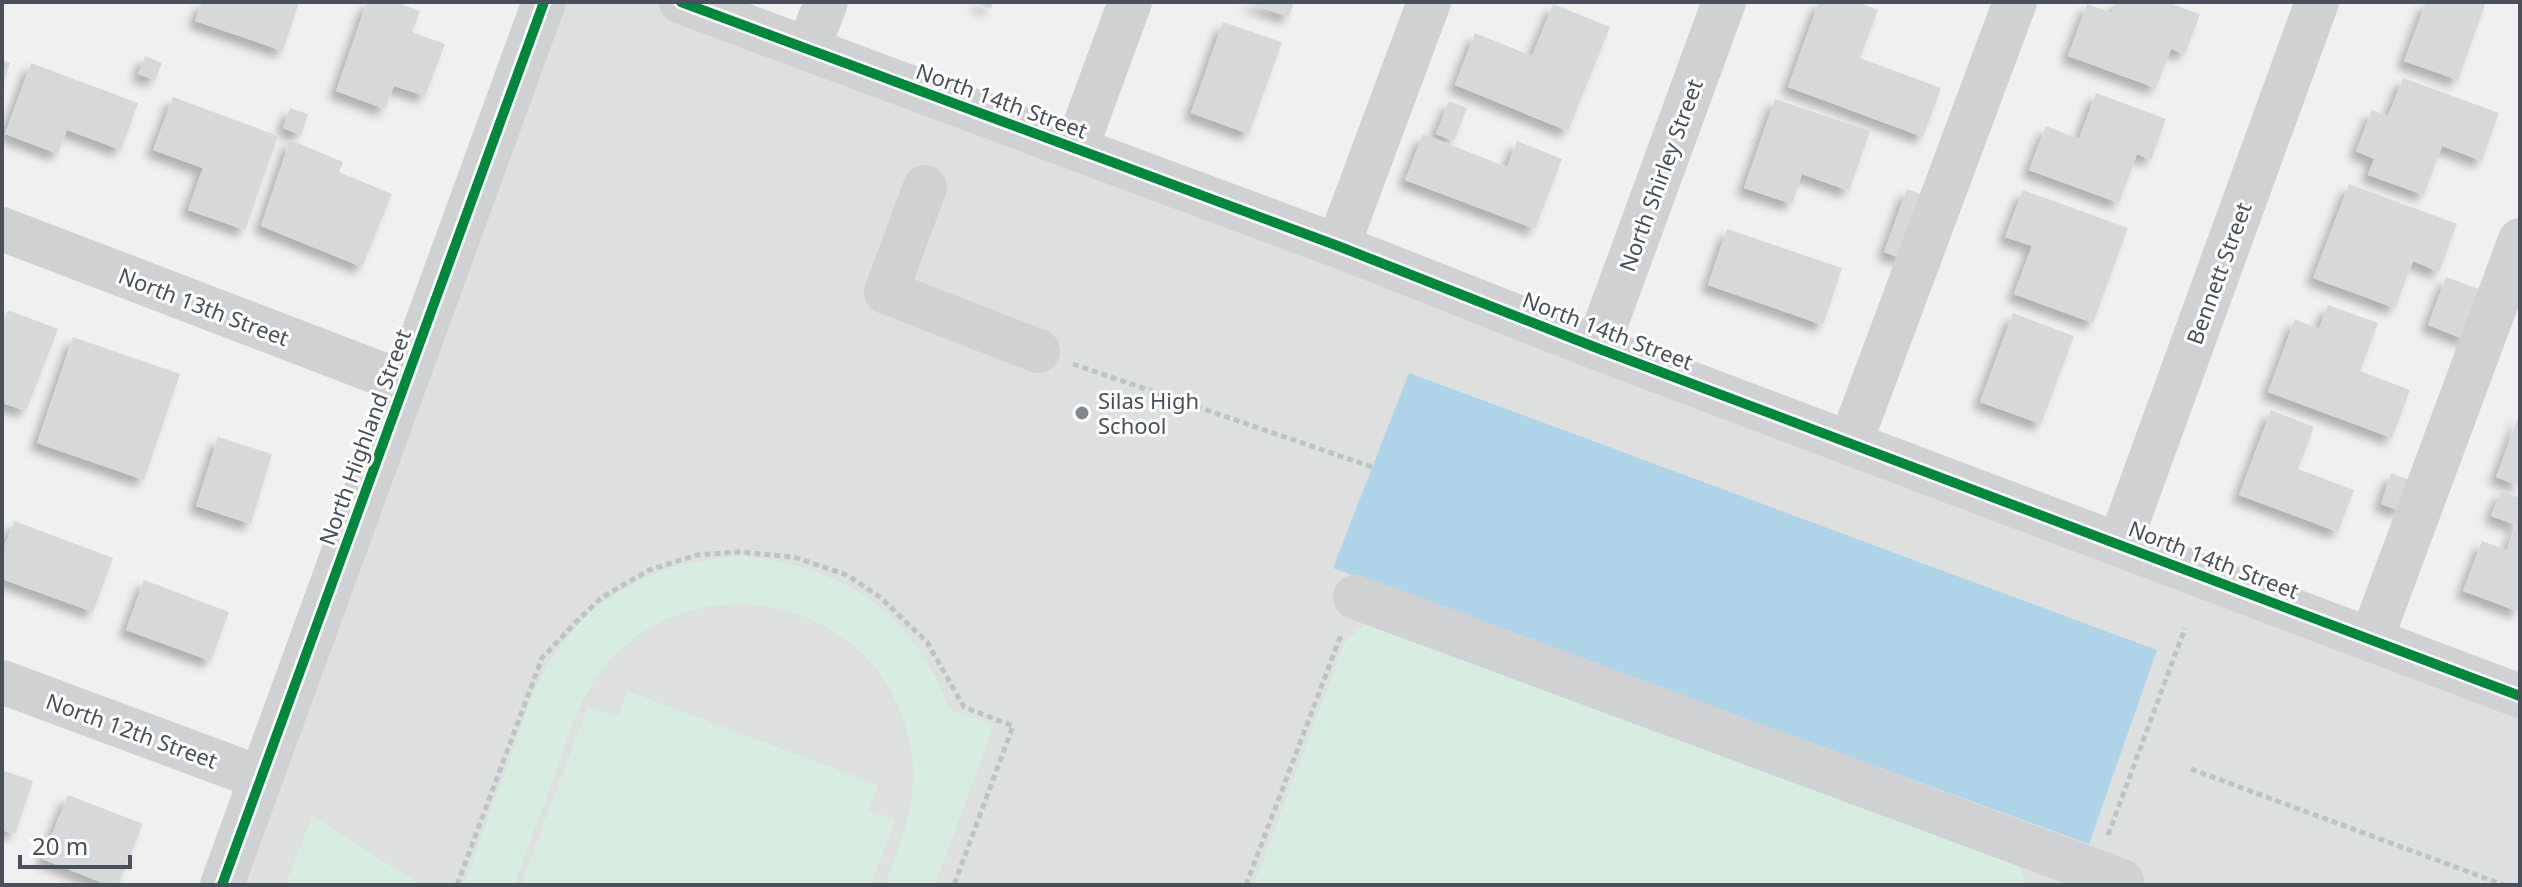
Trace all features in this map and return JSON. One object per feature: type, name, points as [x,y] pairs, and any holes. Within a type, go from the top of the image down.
[{"type":"street","name":"North Highland Street","points":[[222,885],[544,2]]},
{"type":"street","name":"North 14th Street","points":[[681,2],[1338,246],[1597,348],[2520,696]]},
{"type":"street","points":[[808,49],[826,2]]},
{"type":"street","points":[[1076,149],[1130,2]]},
{"type":"street","points":[[1338,246],[1429,2]]},
{"type":"street","name":"North Shirley Street","points":[[1597,348],[1724,2]]},
{"type":"street","points":[[1850,444],[2015,2]]},
{"type":"street","name":"Bennett Street","points":[[2119,545],[2317,2]]},
{"type":"street","points":[[925,187],[886,292],[1038,351]]},
{"type":"street","name":"North 13th Street","points":[[2,229],[405,383]]},
{"type":"street","points":[[2371,640],[2520,240]]},
{"type":"street","points":[[1355,597],[2122,881]]},
{"type":"street","name":"North 12th Street","points":[[2,682],[261,778]]},
{"type":"path","points":[[1038,351],[1372,467]]},
{"type":"path","points":[[457,885],[542,658],[601,598],[649,570],[697,555],[739,552],[794,557],[847,575],[880,597],[927,642],[964,707],[1013,726],[954,885]]},
{"type":"path","points":[[1246,885],[1355,597]]},
{"type":"path","points":[[2122,881],[2106,840],[2185,628]]},
{"type":"path","points":[[2191,769],[2504,885]]},
{"type":"shaded area","name":"Silas High School","points":[[544,2],[681,2],[2520,696],[2520,885],[222,885]]},
{"type":"green space","points":[[742,556],[813,571],[843,583],[870,600],[895,621],[916,646],[950,710],[994,725],[935,885],[885,885],[907,819],[913,785],[911,750],[896,700],[868,660],[831,630],[788,611],[741,604],[693,610],[648,629],[608,662],[590,687],[577,714],[514,885],[464,885],[532,698],[549,664],[567,639],[586,617],[631,585],[683,565]]},
{"type":"green space","points":[[1368,621],[2018,863],[2027,885],[1254,885],[1345,642]]},
{"type":"green space","points":[[627,691],[878,785],[869,810],[895,820],[871,885],[521,885],[588,706],[618,717]]},
{"type":"green space","points":[[312,816],[421,885],[286,885]]},
{"type":"water","points":[[1409,373],[2157,650],[2089,844],[1333,568]]},
{"type":"building","points":[[202,2],[299,2],[283,51],[195,21]]},
{"type":"building","points":[[367,2],[395,2],[420,11],[412,32],[445,44],[425,96],[394,86],[385,109],[336,91]]},
{"type":"building","points":[[972,2],[993,2],[991,9]]},
{"type":"building","points":[[1246,2],[1294,2],[1289,17]]},
{"type":"building","points":[[1819,2],[1857,2],[1878,10],[1860,58],[1941,88],[1923,137],[1788,87]]},
{"type":"building","points":[[2116,2],[2166,2],[2200,14],[2185,54],[2171,49],[2156,88],[2068,56],[2087,4],[2112,13]]},
{"type":"building","points":[[2426,2],[2486,2],[2458,80],[2404,61]]},
{"type":"building","points":[[1553,4],[1610,27],[1568,131],[1455,85],[1475,33],[1532,56]]},
{"type":"building","points":[[1223,22],[1282,42],[1249,134],[1191,113]]},
{"type":"building","points":[[145,56],[162,63],[155,80],[138,74]]},
{"type":"building","points":[[2,60],[10,63],[2,86]]},
{"type":"building","points":[[31,63],[138,103],[121,150],[67,130],[58,154],[5,134]]},
{"type":"building","points":[[2403,78],[2499,113],[2482,161],[2442,146],[2424,195],[2368,175],[2374,159],[2356,151],[2372,110],[2388,116]]},
{"type":"building","points":[[2096,93],[2166,119],[2151,160],[2137,154],[2119,203],[2029,170],[2046,126],[2079,139]]},
{"type":"building","points":[[173,97],[278,136],[245,230],[188,210],[203,168],[153,150]]},
{"type":"building","points":[[1775,99],[1870,131],[1849,191],[1802,174],[1792,204],[1744,188]]},
{"type":"building","points":[[1449,101],[1467,108],[1454,141],[1436,134]]},
{"type":"building","points":[[290,108],[308,114],[301,135],[283,128]]},
{"type":"building","points":[[1423,134],[1507,167],[1517,141],[1562,159],[1535,229],[1405,180]]},
{"type":"building","points":[[290,140],[343,162],[339,172],[392,194],[362,267],[261,226]]},
{"type":"building","points":[[2349,184],[2457,224],[2439,272],[2413,261],[2395,308],[2313,278]]},
{"type":"building","points":[[1907,189],[1926,196],[1903,259],[1884,252]]},
{"type":"building","points":[[2023,190],[2128,228],[2093,323],[2014,294],[2032,246],[2005,237]]},
{"type":"building","points":[[1727,229],[1842,268],[1823,325],[1708,285]]},
{"type":"building","points":[[2446,277],[2484,291],[2466,340],[2428,325]]},
{"type":"building","points":[[2328,305],[2378,323],[2360,371],[2410,390],[2392,438],[2268,392],[2295,319],[2319,329]]},
{"type":"building","points":[[8,310],[58,329],[26,411],[2,403],[2,327]]},
{"type":"building","points":[[2013,313],[2074,336],[2041,424],[1980,402]]},
{"type":"building","points":[[73,337],[180,374],[144,480],[37,443]]},
{"type":"building","points":[[2271,410],[2314,427],[2298,469],[2354,490],[2338,532],[2239,495]]},
{"type":"building","points":[[2520,413],[2520,486],[2496,477]]},
{"type":"building","points":[[218,437],[272,454],[251,524],[196,506]]},
{"type":"building","points":[[2391,473],[2412,481],[2401,511],[2381,504]]},
{"type":"building","points":[[2501,491],[2520,498],[2520,612],[2463,591],[2482,541],[2507,550],[2516,525],[2491,516]]},
{"type":"building","points":[[14,521],[113,558],[93,612],[2,579],[2,553]]},
{"type":"building","points":[[144,580],[229,612],[211,661],[126,630]]},
{"type":"building","points":[[2,770],[33,781],[15,834],[2,830]]},
{"type":"building","points":[[68,795],[143,824],[118,885],[108,885],[42,859]]},
{"type":"cycle path","points":[[222,885],[544,2]]},
{"type":"cycle path","points":[[681,2],[1338,246],[1597,348],[2520,696]]},
{"type":"place","name":"Silas High School","points":[[1082,413]]}]
